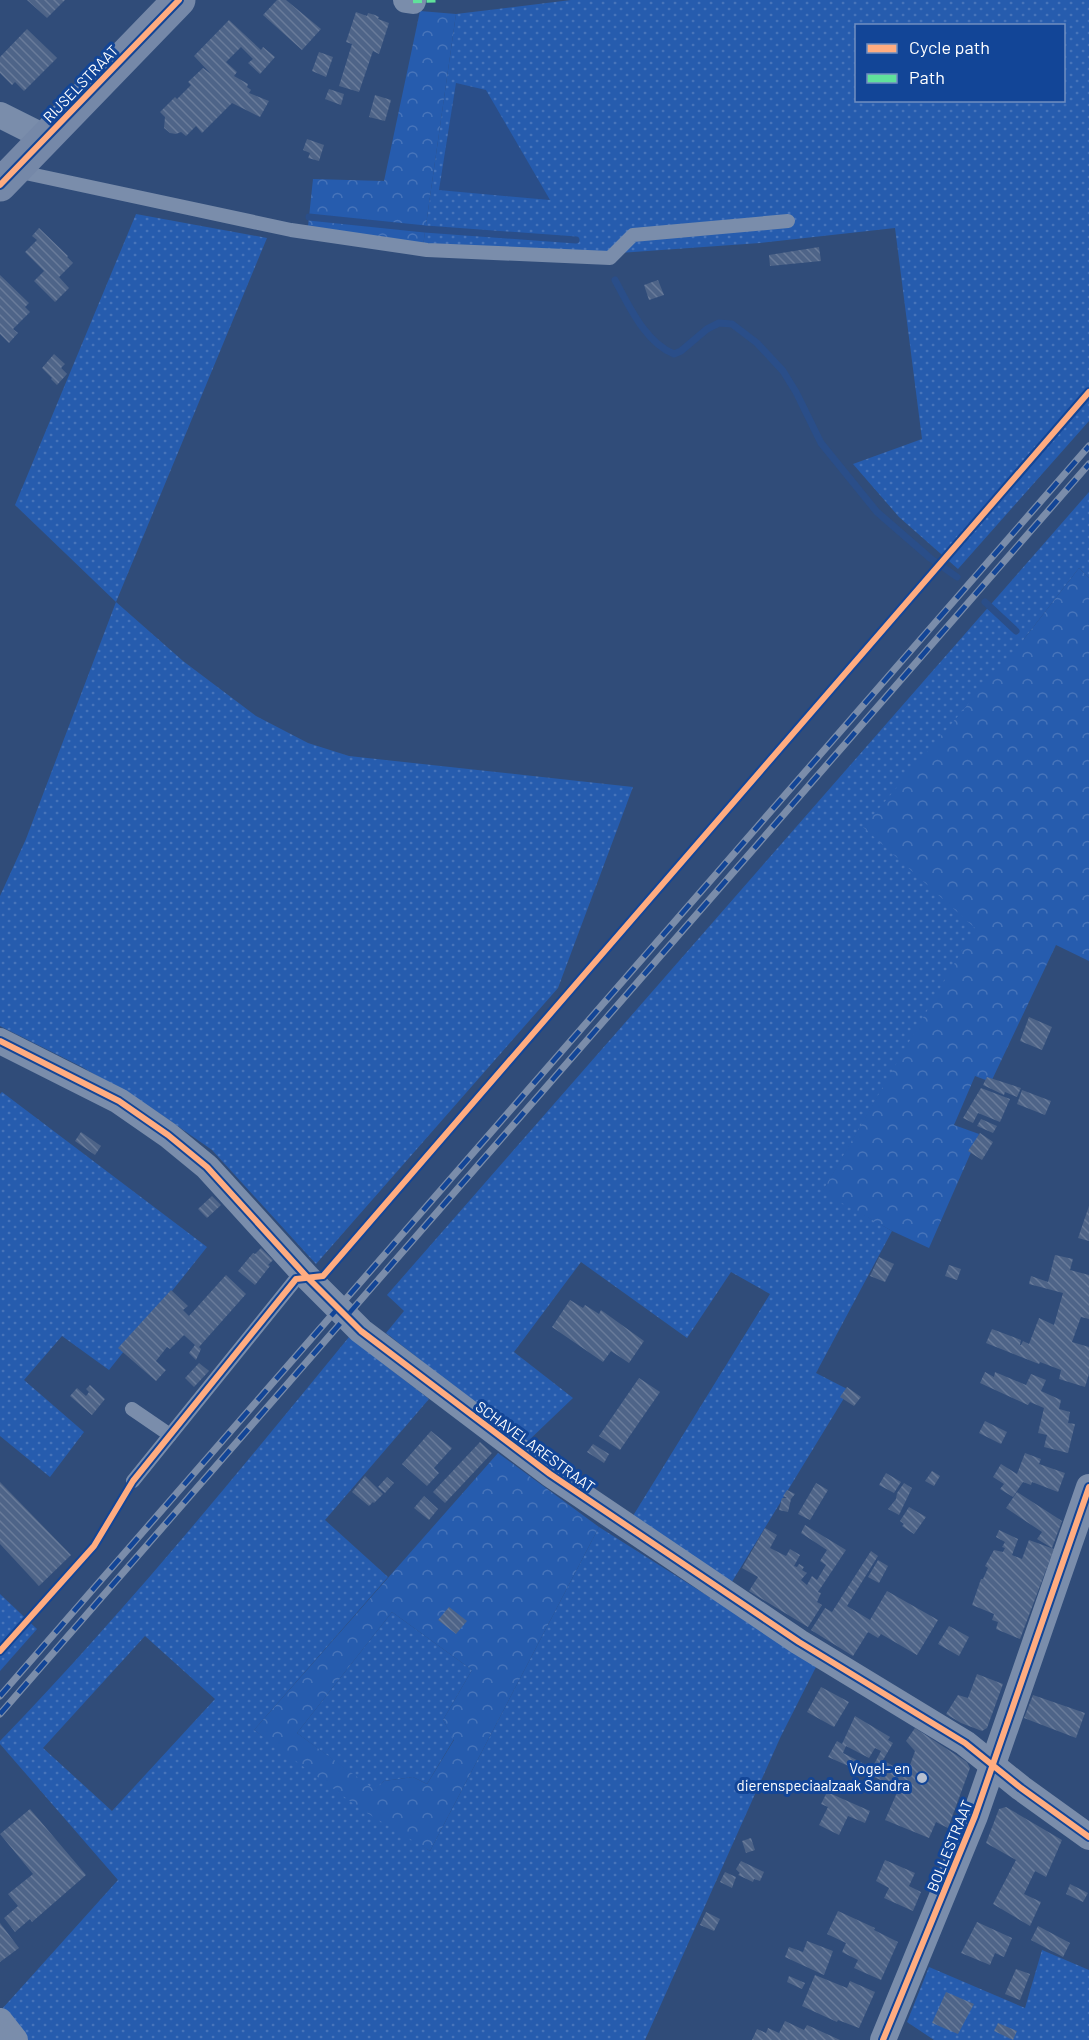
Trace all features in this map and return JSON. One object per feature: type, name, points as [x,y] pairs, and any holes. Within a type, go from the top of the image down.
[{"type":"street","name":"RIJSELSTRAAT","points":[[7,178],[179,0]]},
{"type":"street","points":[[0,115],[46,138]]},
{"type":"street","name":"SCHAVELARESTRAAT","points":[[0,1041],[119,1101],[168,1135],[207,1167],[307,1277],[361,1331],[550,1474],[799,1642],[965,1743],[1021,1788],[1089,1837]]},
{"type":"street","name":"BOLLESTRAAT","points":[[883,2040],[994,1765],[1089,1486]]},
{"type":"street","points":[[0,2021],[15,2040]]},
{"type":"lane","points":[[7,178],[291,230],[427,250],[610,258],[633,235],[788,220]]},
{"type":"lane","points":[[133,1481],[296,1279],[307,1277]]},
{"type":"lane","points":[[132,1409],[170,1435]]},
{"type":"green space","points":[[571,0],[1089,0],[1089,421],[958,569],[899,517],[853,464],[922,439],[895,228],[760,243],[605,254],[423,246],[456,14]]},
{"type":"green space","points":[[420,11],[456,14],[423,246],[307,236],[313,179],[384,181]]},
{"type":"green space","points":[[136,214],[267,238],[116,602],[15,505]]},
{"type":"green space","points":[[1089,492],[1089,578],[1079,568],[1024,639],[976,928],[823,1191],[892,1231],[816,1373],[849,1390],[730,1585],[631,1519],[770,1294],[731,1272],[687,1338],[581,1262],[514,1352],[573,1398],[526,1443],[386,1333],[404,1311],[387,1295]]},
{"type":"green space","points":[[1079,568],[1089,578],[1089,961],[1056,945],[991,1082],[975,1076],[954,1125],[979,1134],[929,1248],[892,1231],[822,1192],[975,928],[863,827],[1024,639]]},
{"type":"green space","points":[[116,602],[183,661],[256,716],[308,743],[349,756],[633,787],[558,988],[316,1264],[212,1150],[156,1111],[82,1067],[0,1026],[0,896],[26,839]]},
{"type":"green space","points":[[2,1092],[207,1247],[109,1370],[62,1336],[24,1380],[84,1432],[50,1477],[0,1436],[0,1094]]},
{"type":"green space","points":[[349,1337],[429,1399],[325,1520],[388,1577],[254,1730],[430,1851],[599,1527],[817,1665],[781,1736],[645,2040],[26,2040],[2,2009],[118,1880],[0,1744],[0,1741],[135,1593],[222,1492]],"holes":[[[145,1636],[215,1699],[112,1811],[43,1748]]]},
{"type":"green space","points":[[498,1453],[599,1527],[430,1851],[362,1810],[254,1730]],"holes":[[[392,1612],[472,1670],[443,1720],[454,1740],[427,1784],[413,1777],[384,1781],[375,1790],[297,1733]]]},
{"type":"green space","points":[[0,1594],[37,1629],[0,1671]]},
{"type":"green space","points":[[392,1612],[472,1670],[443,1720],[454,1739],[427,1784],[413,1777],[384,1781],[375,1791],[297,1733]]},
{"type":"green space","points":[[1042,1950],[1089,1970],[1089,2040],[934,2040],[907,2022],[929,1967],[1025,2008]]},
{"type":"shaded area","points":[[456,83],[486,90],[550,200],[439,190]]},
{"type":"building","points":[[27,0],[65,0],[47,18]]},
{"type":"building","points":[[277,0],[286,0],[321,29],[302,50],[263,15]]},
{"type":"building","points":[[356,12],[367,16],[368,13],[375,15],[379,17],[378,19],[389,23],[379,54],[373,51],[359,92],[339,86],[352,44],[346,42]]},
{"type":"building","points":[[229,20],[261,50],[263,47],[275,57],[260,74],[248,63],[253,59],[241,47],[226,62],[237,72],[234,76],[248,84],[247,87],[251,90],[249,93],[269,101],[260,117],[232,103],[202,133],[196,126],[186,136],[181,132],[170,133],[164,128],[165,117],[160,112],[191,85],[188,82],[203,68],[211,74],[194,56]]},
{"type":"building","points":[[27,29],[57,58],[24,91],[15,82],[12,85],[0,73],[0,57]]},
{"type":"building","points":[[319,52],[333,57],[326,77],[312,71]]},
{"type":"building","points":[[329,89],[344,94],[341,105],[325,99]]},
{"type":"building","points":[[375,95],[391,100],[385,121],[369,117]]},
{"type":"building","points":[[307,139],[324,145],[319,161],[308,158],[310,153],[303,150]]},
{"type":"building","points":[[39,228],[73,263],[59,277],[69,288],[55,302],[34,281],[44,271],[25,252],[37,240],[32,236]]},
{"type":"building","points":[[819,247],[821,261],[770,266],[769,255]]},
{"type":"building","points":[[0,275],[29,303],[25,307],[30,312],[13,329],[18,333],[9,343],[0,334]]},
{"type":"building","points":[[658,280],[664,295],[649,300],[644,285]]},
{"type":"building","points":[[54,354],[65,364],[61,368],[67,374],[57,385],[42,368]]},
{"type":"building","points":[[1029,1017],[1052,1027],[1042,1050],[1020,1041]]},
{"type":"building","points":[[987,1077],[1021,1088],[1017,1097],[1005,1092],[1004,1095],[983,1085]]},
{"type":"building","points":[[981,1088],[1010,1099],[1000,1122],[978,1113],[973,1123],[963,1118]]},
{"type":"building","points":[[1022,1090],[1051,1101],[1045,1115],[1017,1104]]},
{"type":"building","points":[[981,1119],[997,1126],[993,1133],[977,1126]]},
{"type":"building","points":[[81,1132],[101,1146],[95,1155],[75,1141]]},
{"type":"building","points":[[980,1133],[993,1142],[982,1160],[968,1151]]},
{"type":"building","points":[[212,1196],[221,1205],[207,1218],[198,1209]]},
{"type":"building","points":[[1089,1206],[1089,1241],[1078,1238]]},
{"type":"building","points":[[261,1248],[273,1260],[255,1285],[238,1271],[253,1253],[255,1254]]},
{"type":"building","points":[[1055,1255],[1073,1259],[1070,1270],[1089,1275],[1089,1319],[1081,1317],[1072,1342],[1089,1347],[1089,1374],[1085,1387],[1059,1379],[1061,1370],[1040,1362],[1039,1364],[986,1343],[992,1329],[1021,1340],[1021,1345],[1023,1341],[1029,1344],[1039,1318],[1054,1325],[1063,1293],[1029,1284],[1031,1276],[1048,1282]]},
{"type":"building","points":[[879,1257],[894,1264],[885,1282],[870,1276]]},
{"type":"building","points":[[949,1265],[961,1269],[957,1280],[945,1276]]},
{"type":"building","points":[[226,1275],[246,1294],[199,1347],[201,1349],[196,1360],[189,1353],[195,1345],[184,1335],[170,1349],[167,1347],[156,1361],[166,1370],[156,1381],[118,1348],[171,1290],[188,1306],[183,1310],[189,1316]]},
{"type":"building","points":[[570,1300],[583,1308],[585,1305],[599,1314],[601,1310],[644,1341],[629,1363],[611,1351],[603,1362],[552,1327]]},
{"type":"building","points":[[199,1363],[209,1371],[194,1387],[185,1378]]},
{"type":"building","points":[[985,1372],[994,1377],[995,1372],[1026,1385],[1031,1374],[1046,1380],[1041,1391],[1061,1400],[1059,1409],[1070,1412],[1068,1423],[1075,1424],[1068,1453],[1044,1447],[1047,1435],[1038,1433],[1044,1408],[1030,1402],[1028,1405],[980,1383]]},
{"type":"building","points":[[639,1378],[660,1392],[620,1450],[599,1436]]},
{"type":"building","points":[[90,1385],[105,1399],[92,1415],[70,1396],[77,1388],[86,1396],[89,1392],[86,1389]]},
{"type":"building","points":[[847,1387],[861,1397],[854,1406],[840,1397]]},
{"type":"building","points":[[985,1421],[1007,1432],[1001,1444],[979,1433]]},
{"type":"building","points":[[431,1431],[452,1448],[434,1468],[439,1473],[427,1486],[402,1464]]},
{"type":"building","points":[[480,1442],[492,1453],[445,1503],[433,1492]]},
{"type":"building","points":[[593,1444],[609,1454],[604,1463],[587,1452]]},
{"type":"building","points":[[1025,1453],[1041,1459],[1039,1464],[1065,1473],[1058,1492],[1032,1482],[1031,1485],[1023,1482],[1013,1497],[1000,1489],[1004,1484],[993,1477],[1001,1464],[1017,1474]]},
{"type":"building","points":[[932,1471],[940,1476],[934,1486],[925,1481]]},
{"type":"building","points":[[886,1473],[901,1482],[894,1493],[879,1485]]},
{"type":"building","points":[[365,1476],[383,1494],[369,1506],[352,1492]]},
{"type":"building","points":[[387,1477],[394,1483],[385,1493],[378,1487]]},
{"type":"building","points":[[0,1482],[71,1555],[39,1586],[0,1544]]},
{"type":"building","points":[[816,1483],[828,1490],[810,1520],[798,1514]]},
{"type":"building","points":[[904,1483],[912,1488],[899,1515],[888,1509]]},
{"type":"building","points":[[787,1490],[795,1494],[791,1499],[788,1512],[779,1510],[782,1498],[787,1498],[783,1496]]},
{"type":"building","points":[[1017,1492],[1062,1521],[1052,1548],[1037,1539],[1042,1532],[1006,1508]]},
{"type":"building","points":[[424,1496],[438,1509],[429,1520],[414,1508]]},
{"type":"building","points":[[909,1507],[926,1517],[914,1534],[902,1526],[904,1524],[900,1521]]},
{"type":"building","points":[[805,1525],[846,1550],[818,1592],[821,1593],[817,1602],[822,1605],[808,1627],[749,1591],[758,1577],[742,1568],[765,1528],[777,1535],[770,1548],[786,1556],[790,1549],[800,1555],[794,1566],[797,1567],[799,1564],[807,1573],[801,1580],[807,1585],[812,1576],[817,1580],[826,1565],[820,1561],[827,1550],[801,1533]]},
{"type":"building","points":[[999,1530],[1018,1539],[1012,1555],[1022,1559],[1029,1540],[1054,1549],[1020,1639],[996,1629],[998,1622],[992,1620],[994,1614],[972,1605],[981,1579],[988,1568],[985,1566],[994,1550],[1003,1552],[1005,1548],[1002,1547],[1005,1542],[996,1537]]},
{"type":"building","points":[[871,1551],[878,1556],[847,1606],[870,1620],[887,1591],[938,1620],[917,1655],[881,1634],[878,1638],[868,1632],[853,1656],[811,1630],[825,1608],[832,1612]]},
{"type":"building","points":[[878,1560],[888,1566],[879,1583],[868,1577]]},
{"type":"building","points":[[449,1607],[467,1621],[456,1634],[438,1620]]},
{"type":"building","points":[[949,1626],[969,1637],[959,1656],[938,1644]]},
{"type":"building","points":[[977,1674],[1003,1684],[987,1728],[982,1731],[946,1714],[958,1695],[968,1698]]},
{"type":"building","points":[[821,1687],[849,1702],[834,1727],[807,1712]]},
{"type":"building","points":[[1033,1695],[1085,1713],[1076,1738],[1024,1718]]},
{"type":"building","points":[[855,1716],[890,1737],[888,1740],[893,1743],[883,1760],[898,1769],[901,1764],[909,1768],[915,1751],[906,1741],[915,1728],[967,1762],[970,1768],[948,1828],[936,1822],[929,1838],[885,1820],[899,1788],[828,1757],[837,1741],[842,1744]],"holes":[[[846,1746],[869,1758],[875,1748],[881,1751],[872,1768],[843,1753]]]},
{"type":"building","points":[[827,1792],[870,1811],[865,1823],[848,1816],[839,1835],[819,1825],[828,1807],[821,1804]]},
{"type":"building","points":[[1006,1807],[1062,1840],[1046,1877],[1035,1871],[1024,1894],[1041,1902],[1030,1926],[993,1904],[1016,1860],[986,1843],[999,1809]]},
{"type":"building","points":[[30,1809],[86,1875],[32,1922],[30,1919],[15,1932],[4,1918],[18,1906],[8,1894],[33,1874],[0,1834]]},
{"type":"building","points":[[751,1838],[755,1850],[746,1853],[742,1841]]},
{"type":"building","points":[[885,1860],[915,1873],[909,1886],[921,1892],[913,1911],[884,1898],[889,1888],[876,1881]]},
{"type":"building","points":[[741,1861],[764,1872],[760,1881],[754,1879],[753,1882],[738,1875],[740,1873],[736,1869]]},
{"type":"building","points":[[725,1872],[736,1877],[732,1888],[720,1882]]},
{"type":"building","points":[[1070,1884],[1088,1893],[1083,1902],[1066,1894]]},
{"type":"building","points":[[838,1911],[875,1928],[874,1930],[898,1942],[881,1980],[854,1968],[858,1960],[842,1952],[846,1943],[827,1934]]},
{"type":"building","points":[[706,1912],[720,1919],[714,1931],[700,1925]]},
{"type":"building","points":[[977,1922],[1012,1938],[1004,1957],[995,1953],[990,1965],[961,1953]]},
{"type":"building","points":[[0,1923],[19,1948],[0,1962]]},
{"type":"building","points":[[1038,1926],[1070,1943],[1063,1957],[1031,1940]]},
{"type":"building","points":[[807,1941],[833,1951],[824,1975],[785,1957],[789,1947],[803,1952]]},
{"type":"building","points":[[1016,1969],[1030,1974],[1020,2000],[1005,1994]]},
{"type":"building","points":[[815,1975],[847,1988],[850,1981],[875,1992],[859,2028],[838,2020],[837,2022],[802,2006]]},
{"type":"building","points":[[789,1976],[805,1983],[802,1989],[787,1982]]},
{"type":"building","points":[[946,1992],[974,2004],[958,2034],[932,2023]]},
{"type":"building","points":[[785,2021],[804,2030],[807,2025],[840,2040],[752,2040],[757,2029],[766,2033],[768,2028],[779,2033]]},
{"type":"building","points":[[998,2023],[1017,2031],[1013,2040],[994,2031]]},
{"type":"waterway","points":[[309,217],[425,229],[576,240]]},
{"type":"waterway","points":[[615,280],[646,332],[674,354],[681,351],[707,329],[719,323],[732,324],[757,343],[783,371],[821,443],[877,512],[930,558],[957,577]]},
{"type":"waterway","points":[[985,602],[1016,631]]},
{"type":"railway","points":[[0,1696],[1089,446]]},
{"type":"railway","points":[[0,1714],[1089,464]]},
{"type":"marked path","points":[[413,1],[439,0]]},
{"type":"cycle path","points":[[0,185],[179,0]]},
{"type":"cycle path","points":[[0,1651],[94,1546],[133,1481],[296,1279],[323,1276],[1089,392]]},
{"type":"cycle path","points":[[0,1041],[119,1101],[168,1135],[207,1167],[307,1277],[361,1331],[550,1474],[799,1642],[965,1743],[1021,1788],[1089,1837]]},
{"type":"cycle path","points":[[883,2040],[975,1816],[1089,1487]]},
{"type":"place","name":"Vogel- en dierenspeciaalzaak Sandra","points":[[922,1778]]}]
